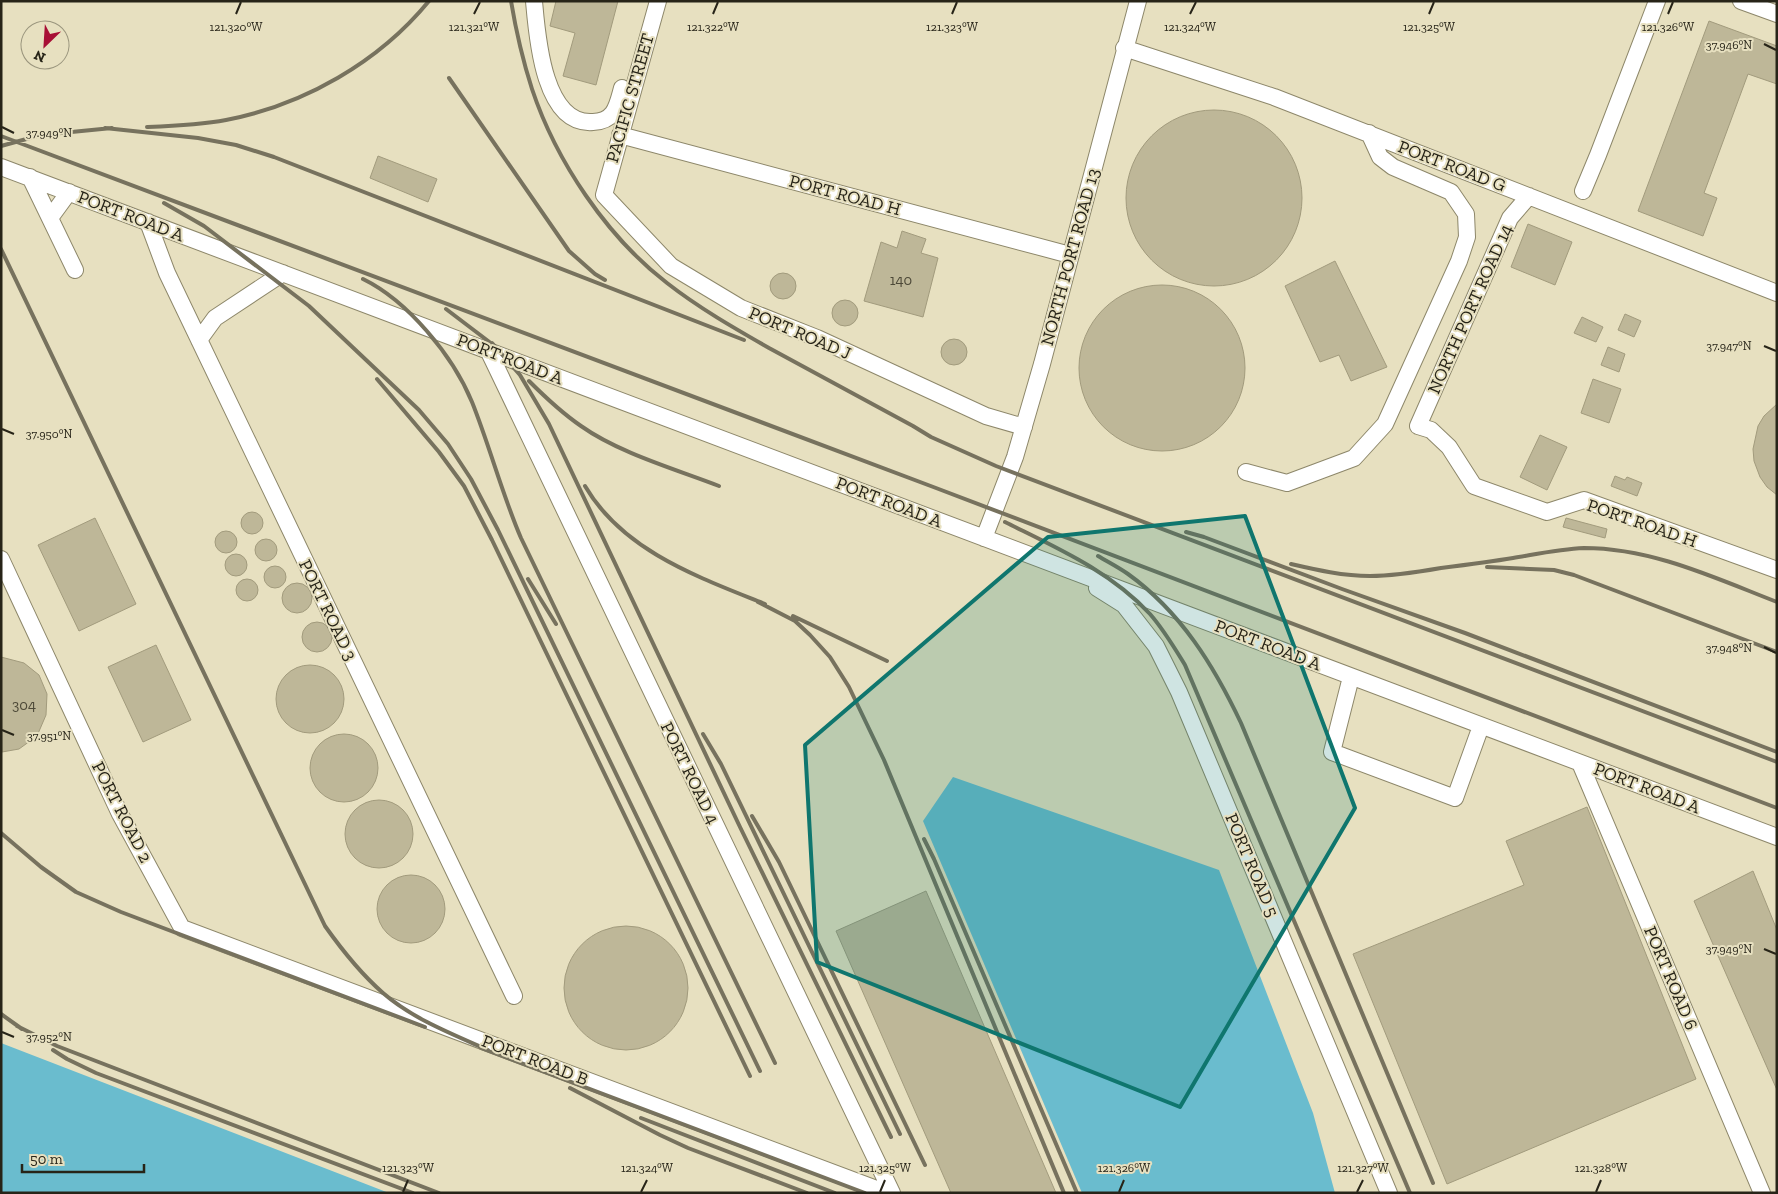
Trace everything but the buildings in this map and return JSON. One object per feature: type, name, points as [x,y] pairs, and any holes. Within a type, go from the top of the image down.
[{"type":"lane","points":[[534,1],[538,46],[555,99],[567,114],[575,119],[589,123],[603,122],[609,118],[615,109],[646,1]]},
{"type":"lane","name":"PACIFIC STREET","points":[[604,195],[658,1]]},
{"type":"lane","name":"NORTH PORT ROAD 13","points":[[984,538],[1015,457],[1024,427],[1138,1]]},
{"type":"lane","points":[[1583,191],[1657,1]]},
{"type":"lane","points":[[1741,1],[1777,14]]},
{"type":"lane","name":"PORT ROAD G","points":[[1124,48],[1274,97],[1777,293]]},
{"type":"lane","points":[[1246,472],[1287,483],[1354,458],[1385,424],[1459,261],[1467,237],[1466,214],[1451,192],[1393,167],[1380,157],[1369,133]]},
{"type":"lane","name":"PORT ROAD H","points":[[620,135],[1070,255]]},
{"type":"lane","name":"PORT ROAD A","points":[[1,167],[1777,837]]},
{"type":"lane","points":[[30,177],[75,270]]},
{"type":"lane","points":[[50,218],[69,192]]},
{"type":"lane","name":"PORT ROAD J","points":[[604,195],[671,266],[742,308],[817,338],[986,416],[1024,427]]},
{"type":"lane","name":"NORTH PORT ROAD 14","points":[[1418,426],[1510,218],[1529,196]]},
{"type":"lane","name":"PORT ROAD 3","points":[[148,222],[167,273],[514,996]]},
{"type":"lane","points":[[199,340],[215,318],[283,273]]},
{"type":"lane","name":"PORT ROAD 4","points":[[489,352],[892,1193]]},
{"type":"lane","name":"PORT ROAD H","points":[[1418,426],[1431,430],[1449,447],[1474,486],[1547,512],[1584,500],[1777,570]]},
{"type":"lane","name":"PORT ROAD 2","points":[[1,559],[120,814],[182,928]]},
{"type":"lane","name":"PORT ROAD 5","points":[[1070,571],[1124,605],[1156,646],[1179,692],[1389,1193]]},
{"type":"lane","points":[[1351,677],[1332,752],[1455,798],[1481,726]]},
{"type":"lane","name":"PORT ROAD 6","points":[[1580,763],[1762,1193]]},
{"type":"lane","name":"PORT ROAD B","points":[[182,928],[887,1193]]},
{"type":"highlighted area","points":[[1245,516],[1355,808],[1180,1107],[817,962],[805,745],[1048,537]]},
{"type":"water","points":[[953,777],[1219,870],[1313,1113],[1335,1193],[1082,1193],[923,821]]},
{"type":"water","points":[[1,1043],[389,1193],[1,1193]]},
{"type":"railway","points":[[147,127],[226,120],[284,104],[311,92],[363,62],[409,23],[429,1]]},
{"type":"railway","points":[[511,1],[517,35],[532,89],[542,116],[569,170],[586,196],[604,220],[645,264],[679,292],[730,325],[931,437],[996,466],[1777,762]]},
{"type":"railway","points":[[449,78],[569,251],[595,274],[605,280]]},
{"type":"railway","points":[[105,128],[198,138],[236,145],[274,157],[744,340]]},
{"type":"railway","points":[[1,146],[41,135],[112,128]]},
{"type":"railway","points":[[1,136],[936,488],[1777,808]]},
{"type":"railway","points":[[164,203],[204,226],[309,306],[419,410],[448,444],[471,479],[498,530],[760,1071]]},
{"type":"railway","points":[[1,249],[325,926],[359,969],[383,993],[407,1011],[488,1050]]},
{"type":"railway","points":[[363,279],[380,289],[412,315],[441,349],[464,384],[521,538],[775,1063]]},
{"type":"railway","points":[[446,309],[496,347]]},
{"type":"railway","points":[[492,343],[520,375],[549,424],[740,827],[891,1137]]},
{"type":"railway","points":[[377,379],[439,452],[464,486],[492,540],[750,1076]]},
{"type":"railway","points":[[529,381],[567,416],[596,436],[648,460],[719,486]]},
{"type":"railway","points":[[585,486],[601,509],[641,545],[689,572],[765,604]]},
{"type":"railway","points":[[1005,522],[1082,562],[1118,585],[1150,614],[1185,665],[1410,1193]]},
{"type":"railway","points":[[1186,532],[1465,633],[1777,752]]},
{"type":"railway","points":[[1291,564],[1340,574],[1379,576],[1495,561],[1566,549],[1609,549],[1634,553],[1683,566],[1777,602]]},
{"type":"railway","points":[[1098,556],[1128,574],[1164,605],[1194,641],[1231,702],[1433,1183]]},
{"type":"railway","points":[[1487,567],[1554,570],[1574,575],[1777,652]]},
{"type":"railway","points":[[528,579],[556,624]]},
{"type":"railway","points":[[758,602],[795,621],[810,635],[830,657],[849,687],[884,760],[1064,1193]]},
{"type":"railway","points":[[793,616],[887,661]]},
{"type":"railway","points":[[703,734],[721,764],[900,1134]]},
{"type":"railway","points":[[752,816],[779,862],[925,1165]]},
{"type":"railway","points":[[1,833],[41,867],[76,892],[121,912],[425,1027]]},
{"type":"railway","points":[[924,839],[1077,1193]]},
{"type":"railway","points":[[1,1014],[22,1029]]},
{"type":"railway","points":[[17,1026],[57,1046],[439,1193]]},
{"type":"railway","points":[[481,1048],[865,1193]]},
{"type":"railway","points":[[53,1050],[96,1073],[413,1193]]},
{"type":"railway","points":[[570,1088],[688,1148],[807,1193]]},
{"type":"railway","points":[[641,1118],[835,1193]]}]
